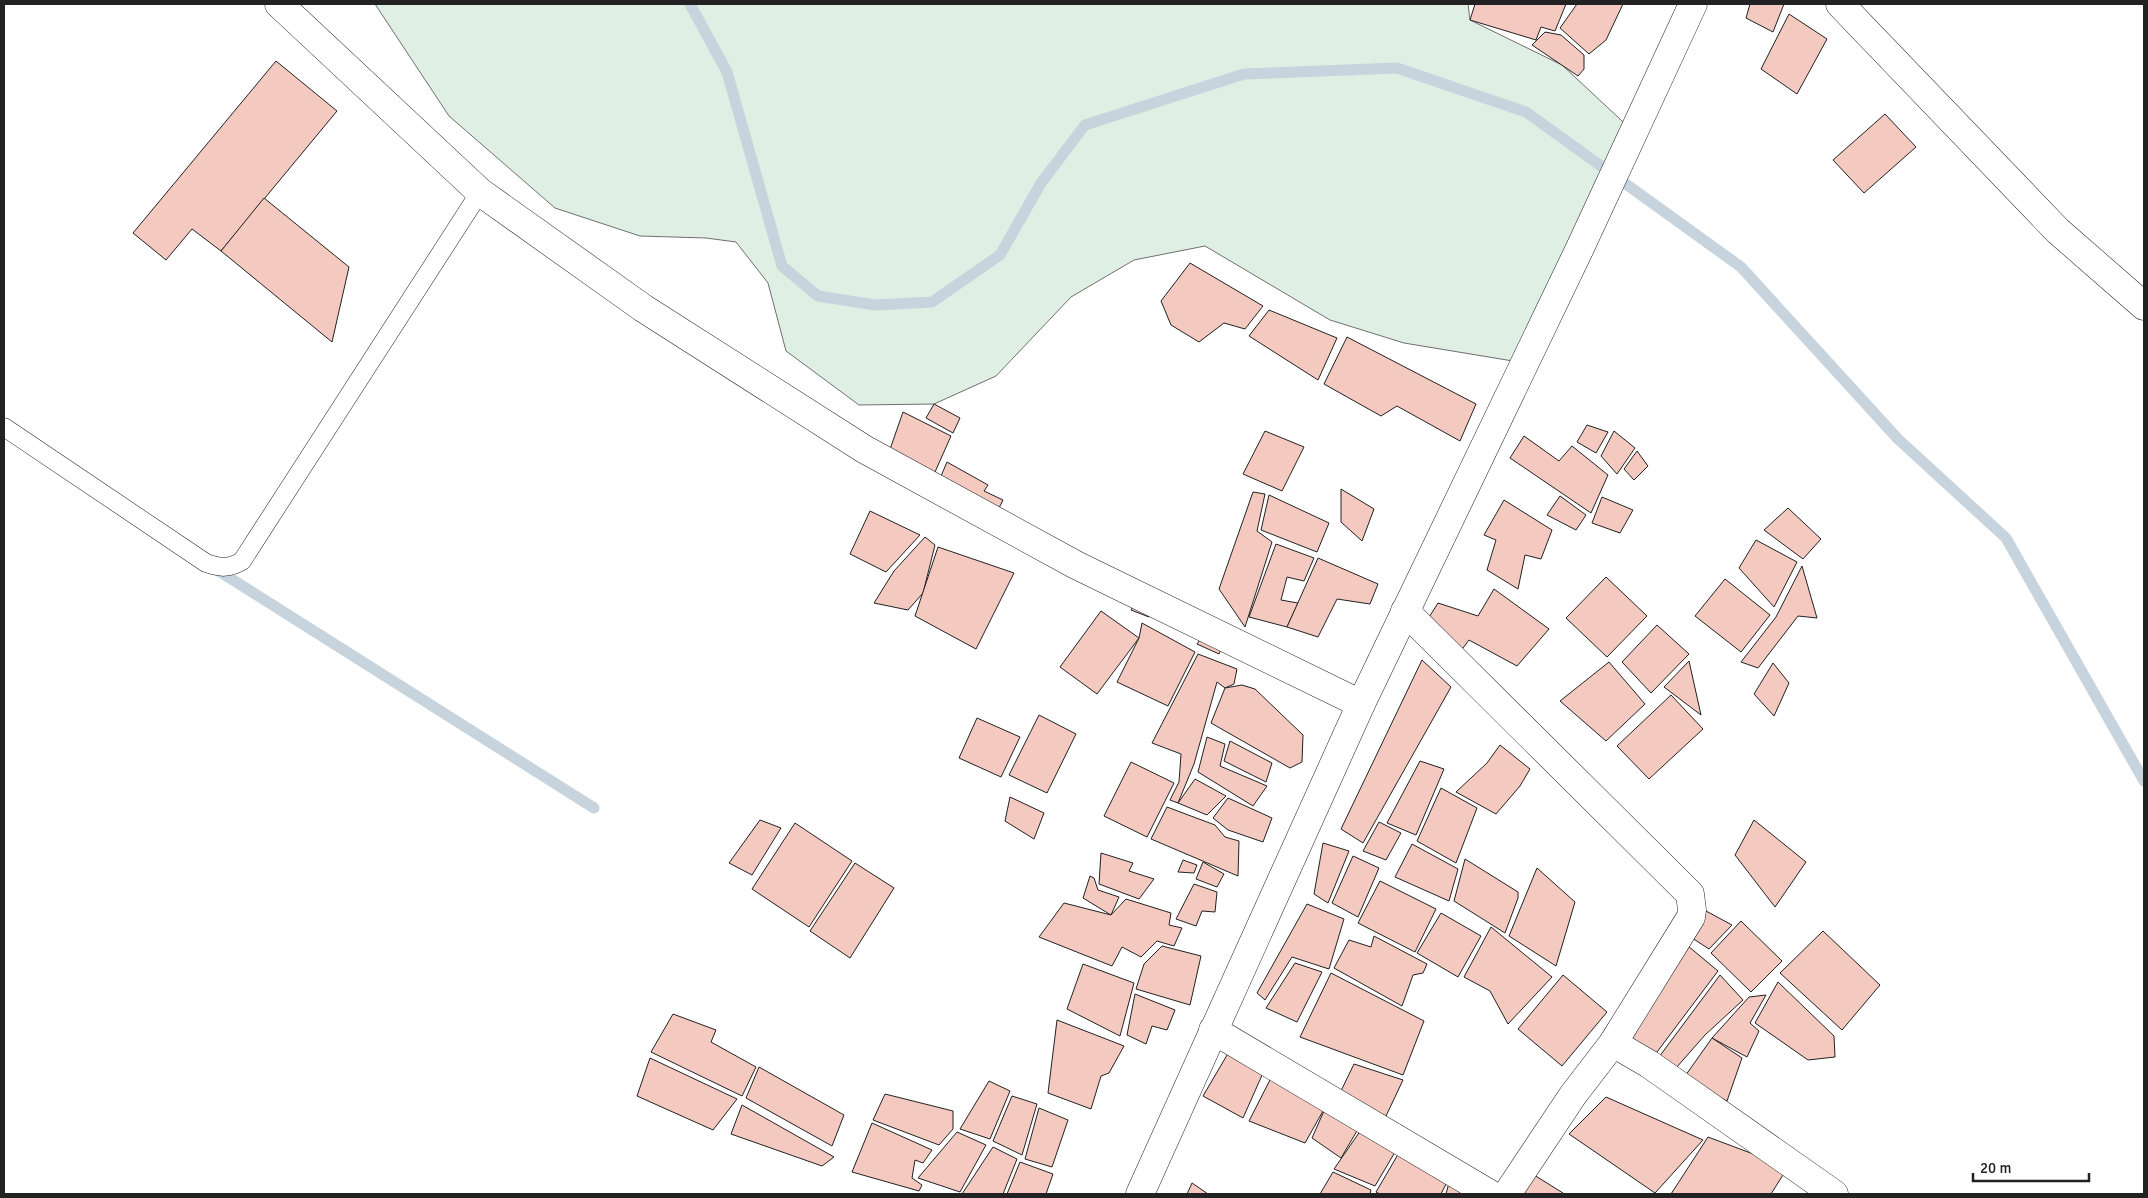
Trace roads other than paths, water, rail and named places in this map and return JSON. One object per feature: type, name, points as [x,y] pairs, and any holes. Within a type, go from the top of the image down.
[{"type":"street","points":[[279,4],[480,192],[643,308],[864,449],[1076,565],[1361,704]]},
{"type":"street","points":[[1140,1194],[1361,704],[1580,248],[1693,4]]},
{"type":"street","points":[[1840,4],[2058,231],[2144,306]]},
{"type":"street","points":[[1405,611],[1690,894],[1692,902],[1691,917],[1613,1043],[1573,1095],[1507,1194]]},
{"type":"street","points":[[1213,1030],[1490,1194]]},
{"type":"street","points":[[1613,1043],[1649,1064],[1834,1194]]},
{"type":"lane","points":[[4,427],[206,563],[220,568],[231,567],[242,561],[480,192]]},
{"type":"waterway","points":[[690,4],[727,72],[782,266],[818,296],[875,305],[932,302],[1000,255],[1041,183],[1085,125],[1244,74],[1397,68],[1526,112],[1741,267],[1898,439],[2006,538],[2144,781]]},
{"type":"waterway","points":[[214,568],[594,808]]}]
